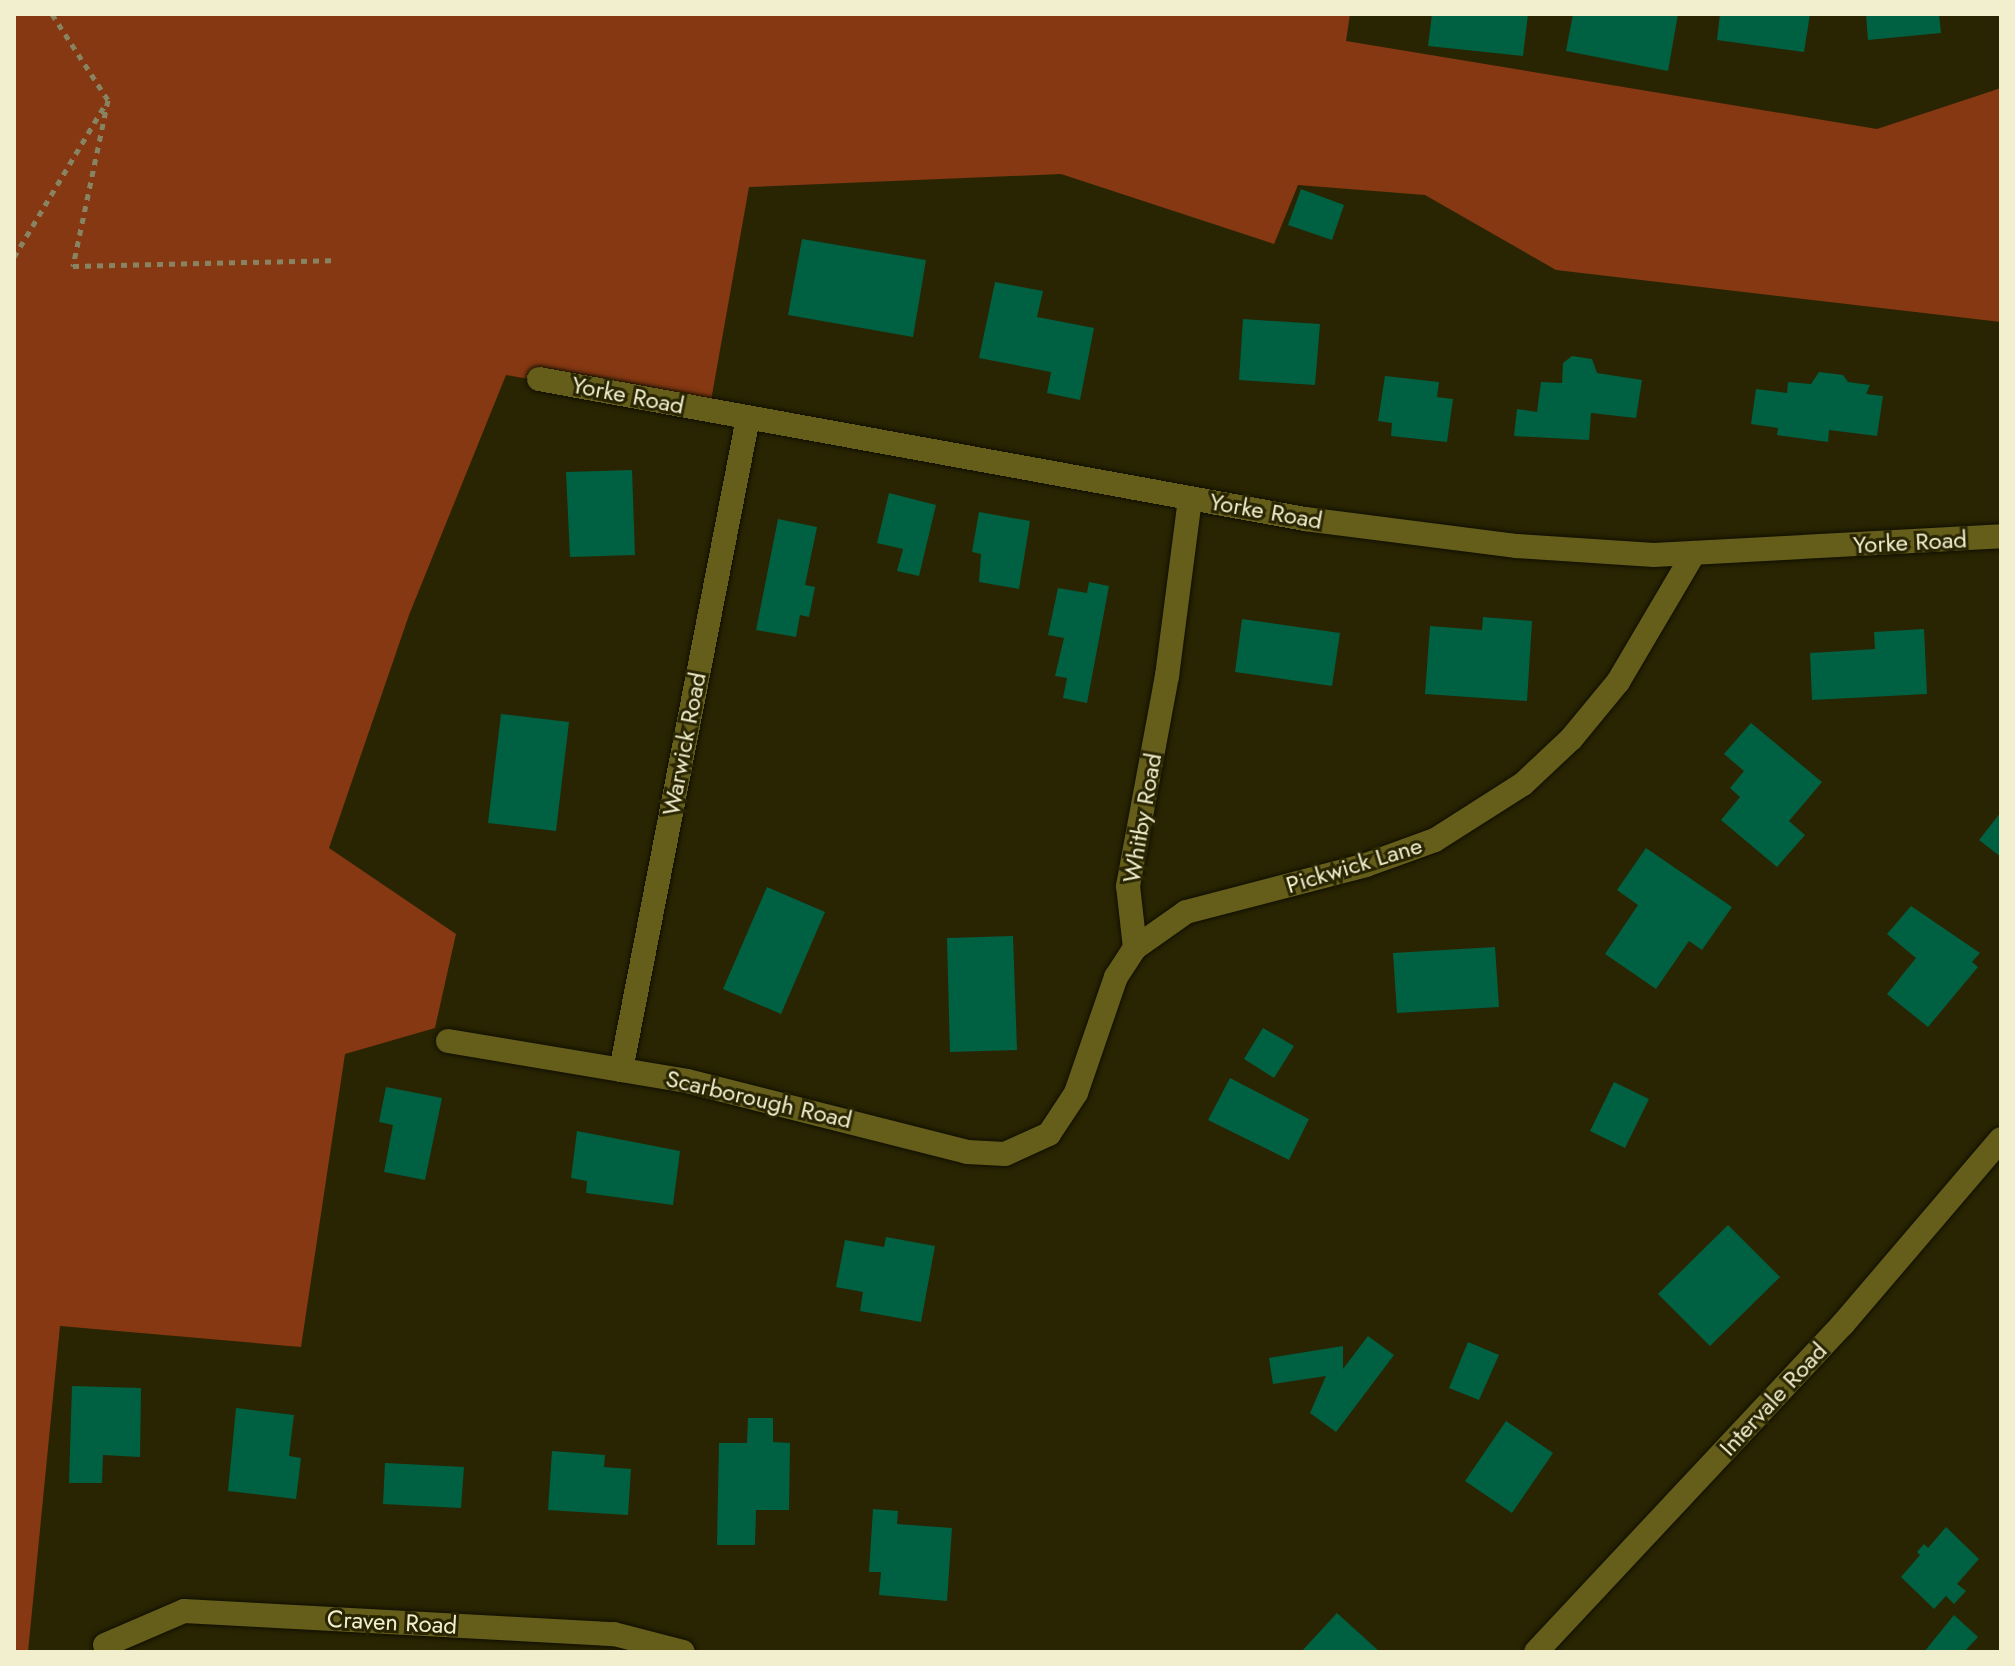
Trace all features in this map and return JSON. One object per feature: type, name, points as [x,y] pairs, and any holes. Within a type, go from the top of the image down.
[{"type":"street","name":"Yorke Road","points":[[539,379],[1190,498],[1517,546],[1694,553],[2001,536]]},
{"type":"street","name":"Warwick Road","points":[[621,1070],[748,418]]},
{"type":"street","name":"Whitby Road","points":[[1135,948],[1128,886],[1167,676],[1190,498]]},
{"type":"street","name":"Pickwick Lane","points":[[1135,948],[1186,912],[1366,865],[1435,840],[1511,792],[1571,739],[1618,682],[1694,553]]},
{"type":"street","name":"Scarborough Road","points":[[448,1041],[621,1070],[791,1104],[967,1152],[1005,1154],[1029,1147],[1058,1123],[1076,1093],[1116,977],[1135,948]]},
{"type":"street","name":"Intervale Road","points":[[1536,1652],[1843,1324],[2001,1139]]},
{"type":"street","name":"Craven Road","points":[[105,1645],[184,1611],[614,1634],[683,1652]]},
{"type":"path","points":[[52,14],[108,100],[73,266],[331,260]]},
{"type":"path","points":[[14,257],[108,100]]},
{"type":"shaded area","points":[[14,14],[1350,14],[1346,41],[1877,129],[2001,88],[2001,322],[1556,270],[1425,195],[1298,185],[1274,244],[1061,174],[749,187],[709,412],[506,375],[409,615],[329,848],[456,934],[435,1028],[345,1054],[301,1347],[60,1326],[28,1652],[14,1652]]},
{"type":"building","points":[[1432,14],[1528,14],[1523,56],[1428,46]]},
{"type":"building","points":[[1573,14],[1678,14],[1668,71],[1566,51]]},
{"type":"building","points":[[1720,14],[1810,14],[1804,52],[1717,40]]},
{"type":"building","points":[[1866,14],[1939,14],[1941,33],[1868,40]]},
{"type":"building","points":[[1301,189],[1344,205],[1332,240],[1288,225]]},
{"type":"building","points":[[802,239],[926,260],[913,337],[788,315]]},
{"type":"building","points":[[995,282],[1043,291],[1037,317],[1094,328],[1080,400],[1047,393],[1051,372],[979,358]]},
{"type":"building","points":[[1243,319],[1320,324],[1315,385],[1239,380]]},
{"type":"building","points":[[1572,356],[1592,359],[1597,373],[1642,380],[1636,418],[1591,413],[1589,440],[1514,436],[1517,409],[1537,412],[1541,382],[1562,383],[1563,363]]},
{"type":"building","points":[[1819,372],[1843,375],[1848,382],[1870,385],[1866,394],[1883,396],[1877,436],[1829,430],[1828,442],[1777,435],[1778,428],[1751,424],[1756,389],[1787,393],[1788,382],[1811,384]]},
{"type":"building","points":[[1385,376],[1439,382],[1437,397],[1453,399],[1447,442],[1391,436],[1392,423],[1378,421]]},
{"type":"building","points":[[632,470],[635,555],[570,557],[566,472]]},
{"type":"building","points":[[889,493],[936,505],[919,576],[897,571],[903,549],[877,543]]},
{"type":"building","points":[[979,512],[1030,521],[1019,589],[979,582],[981,554],[972,552]]},
{"type":"building","points":[[778,519],[817,527],[805,585],[815,587],[809,617],[800,615],[796,637],[756,630]]},
{"type":"building","points":[[1089,582],[1109,586],[1087,703],[1063,698],[1067,678],[1055,676],[1064,638],[1048,635],[1058,588],[1087,593]]},
{"type":"building","points":[[1483,617],[1532,621],[1527,701],[1425,694],[1430,626],[1482,630]]},
{"type":"building","points":[[1242,619],[1340,633],[1332,686],[1235,672]]},
{"type":"building","points":[[1924,629],[1927,694],[1812,700],[1810,653],[1875,649],[1874,632]]},
{"type":"building","points":[[501,714],[569,722],[556,831],[488,823]]},
{"type":"building","points":[[1751,723],[1822,782],[1789,821],[1805,835],[1777,867],[1721,820],[1740,797],[1730,788],[1744,771],[1724,754]]},
{"type":"building","points":[[2001,812],[2001,857],[1979,840]]},
{"type":"building","points":[[1646,848],[1732,907],[1702,950],[1689,941],[1656,989],[1605,954],[1638,905],[1617,890]]},
{"type":"building","points":[[767,887],[825,912],[781,1014],[723,989]]},
{"type":"building","points":[[1911,906],[1980,953],[1972,962],[1978,967],[1928,1027],[1887,994],[1916,958],[1887,934]]},
{"type":"building","points":[[1013,936],[1017,1050],[950,1052],[947,938]]},
{"type":"building","points":[[1495,947],[1499,1007],[1397,1013],[1393,953]]},
{"type":"building","points":[[1263,1028],[1294,1046],[1274,1078],[1244,1059]]},
{"type":"building","points":[[1230,1078],[1309,1119],[1289,1160],[1208,1120]]},
{"type":"building","points":[[1614,1082],[1649,1099],[1625,1148],[1590,1131]]},
{"type":"building","points":[[386,1087],[442,1098],[425,1180],[384,1172],[393,1125],[379,1122]]},
{"type":"building","points":[[577,1131],[680,1151],[673,1205],[586,1193],[587,1181],[571,1178]]},
{"type":"building","points":[[1728,1225],[1780,1277],[1710,1346],[1658,1294]]},
{"type":"building","points":[[886,1237],[935,1246],[921,1322],[860,1311],[863,1292],[836,1287],[845,1240],[884,1247]]},
{"type":"building","points":[[1368,1336],[1394,1355],[1336,1432],[1310,1413],[1326,1376],[1273,1384],[1269,1358],[1343,1346],[1343,1369]]},
{"type":"building","points":[[1468,1342],[1499,1355],[1479,1400],[1449,1388]]},
{"type":"building","points":[[72,1386],[141,1388],[140,1457],[103,1455],[102,1483],[69,1483]]},
{"type":"building","points":[[236,1408],[294,1415],[289,1456],[301,1458],[296,1499],[228,1491]]},
{"type":"building","points":[[748,1418],[773,1418],[773,1442],[790,1443],[789,1510],[756,1510],[755,1545],[717,1545],[719,1443],[747,1443]]},
{"type":"building","points":[[1506,1421],[1553,1453],[1512,1513],[1465,1481]]},
{"type":"building","points":[[552,1451],[605,1455],[604,1467],[631,1469],[628,1515],[548,1510]]},
{"type":"building","points":[[385,1463],[464,1467],[461,1508],[383,1504]]},
{"type":"building","points":[[873,1509],[898,1511],[897,1524],[952,1528],[947,1601],[879,1595],[881,1572],[869,1572]]},
{"type":"building","points":[[1946,1527],[1979,1559],[1957,1584],[1966,1591],[1954,1604],[1946,1596],[1934,1609],[1901,1577],[1920,1555],[1917,1552],[1924,1544],[1928,1548]]},
{"type":"building","points":[[1337,1613],[1380,1652],[1301,1652]]},
{"type":"building","points":[[1954,1615],[1978,1637],[1964,1652],[1924,1652]]}]
